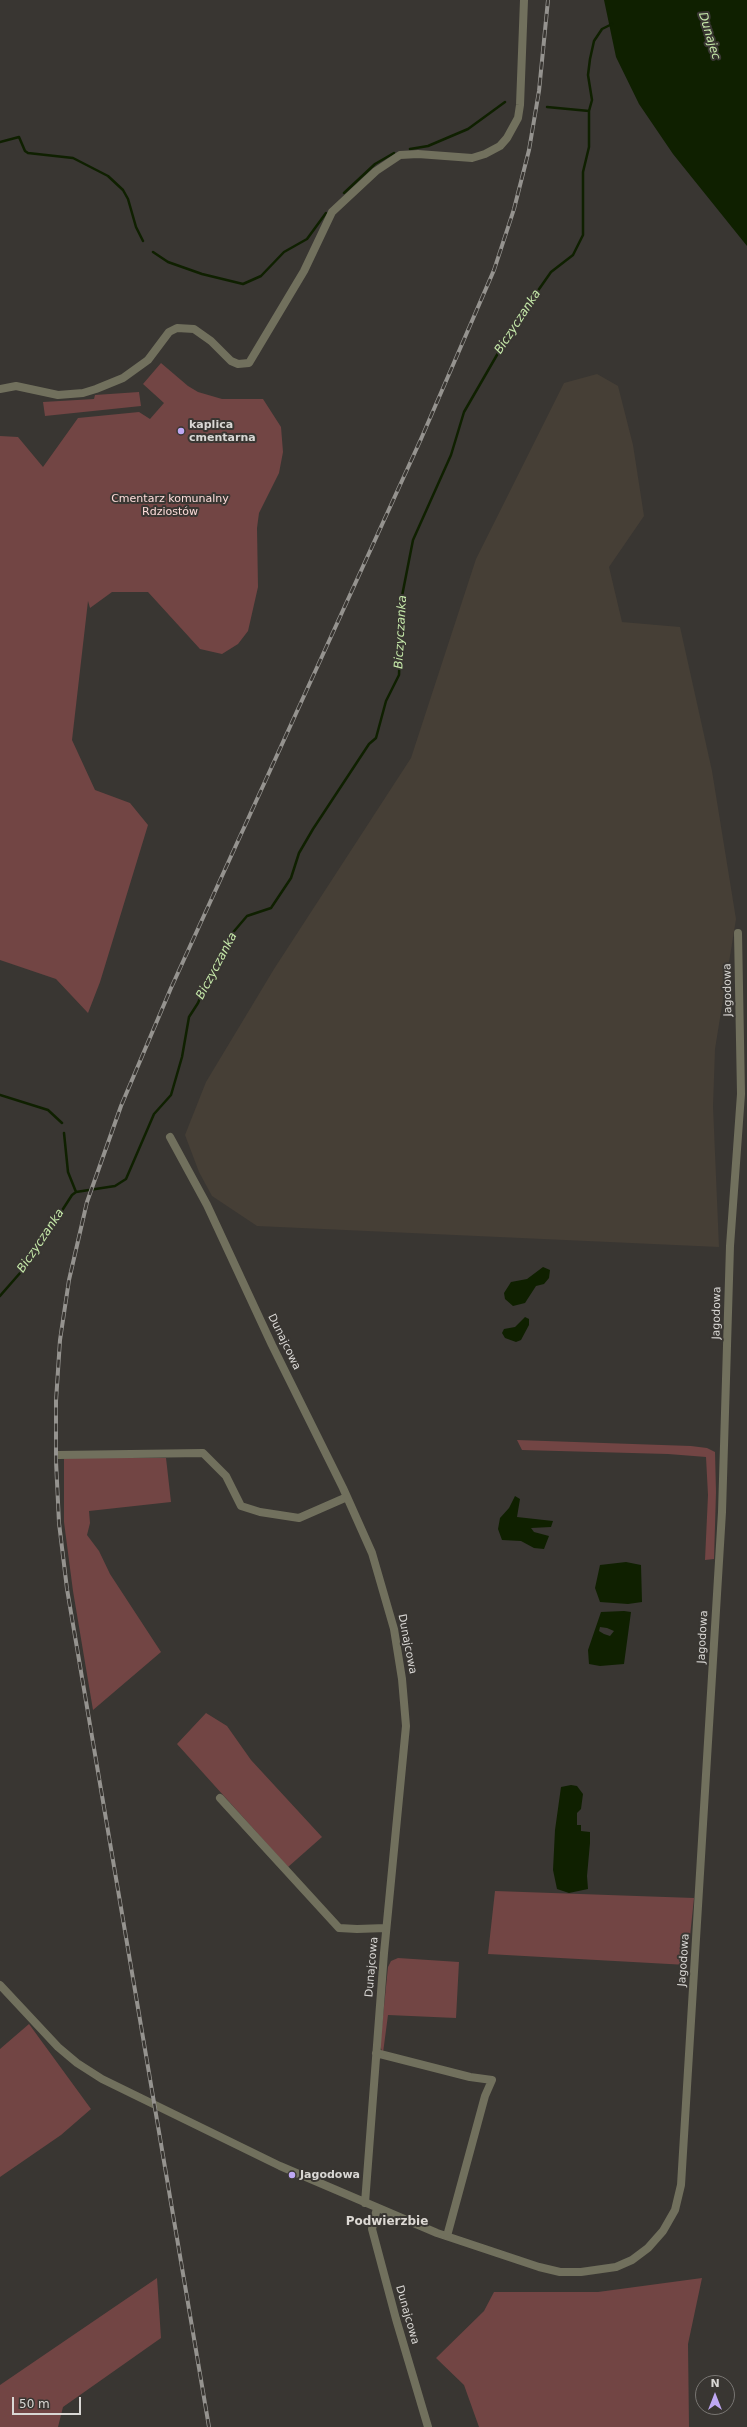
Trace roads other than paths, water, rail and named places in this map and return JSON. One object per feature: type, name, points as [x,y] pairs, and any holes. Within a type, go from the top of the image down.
[{"type":"street","points":[[0,389],[16,386],[58,395],[83,393],[96,389],[123,378],[148,360],[169,332],[184,327],[194,329],[202,334],[231,361],[238,364],[249,363],[304,271],[332,212],[376,171],[388,162],[405,154],[472,158],[495,149],[507,138],[518,118],[520,105],[524,0]]},
{"type":"street","name":"Jagodowa","points":[[0,1985],[58,2047],[77,2063],[102,2079],[154,2103],[241,2148],[365,2203],[447,2236],[539,2267],[560,2272],[599,2270],[632,2260],[648,2248],[663,2232],[676,2204],[680,2185],[722,1512],[730,1246],[741,1094],[738,933]]},
{"type":"street","name":"Dunajcowa","points":[[170,1137],[207,1205],[347,1497],[372,1554],[394,1630],[402,1680],[406,1726],[386,1928],[365,2203]]},
{"type":"street","points":[[58,1454],[203,1454],[226,1476],[241,1506],[260,1512],[299,1518],[347,1497]]},
{"type":"street","points":[[220,1798],[339,1928],[357,1930],[386,1928]]},
{"type":"street","points":[[376,2053],[470,2077],[492,2080],[485,2096],[447,2236]]},
{"type":"street","name":"Dunajcowa","points":[[377,2208],[372,2229],[396,2319],[428,2427]]},
{"type":"water","name":"Dunajec","points":[[604,0],[747,0],[747,246],[673,154],[639,104],[616,57]]},
{"type":"water","points":[[543,1267],[550,1270],[549,1278],[544,1284],[536,1286],[525,1303],[513,1306],[505,1299],[504,1293],[511,1282],[527,1279]]},
{"type":"water","points":[[525,1317],[529,1319],[529,1325],[521,1340],[516,1342],[505,1338],[502,1333],[504,1329],[515,1327]]},
{"type":"water","points":[[515,1496],[520,1499],[517,1517],[553,1521],[551,1527],[531,1528],[534,1532],[549,1536],[544,1549],[534,1548],[521,1541],[502,1540],[498,1529],[500,1518],[509,1508]]},
{"type":"water","points":[[626,1562],[641,1565],[642,1602],[628,1604],[600,1602],[595,1588],[600,1565]]},
{"type":"water","points":[[601,1612],[631,1612],[624,1664],[600,1666],[589,1664],[588,1650]],"holes":[[[600,1627],[614,1631],[610,1636],[599,1631]]]},
{"type":"water","points":[[571,1785],[577,1786],[583,1794],[581,1809],[577,1813],[577,1825],[581,1825],[581,1831],[590,1832],[590,1843],[587,1876],[588,1889],[569,1893],[557,1889],[553,1870],[555,1830],[561,1787]]},
{"type":"waterway","name":"Biczyczanka","points":[[0,1296],[27,1265],[72,1195],[76,1192],[115,1186],[126,1179],[154,1114],[171,1095],[182,1057],[189,1017],[198,1003],[205,986],[221,963],[230,936],[247,916],[271,908],[291,878],[299,853],[313,829],[369,744],[376,738],[386,701],[399,675],[402,596],[413,540],[451,455],[464,412],[516,322],[551,272],[573,255],[583,235],[583,172],[589,147],[589,111],[592,100],[588,75],[590,59],[594,41],[602,29],[612,24]]},
{"type":"waterway","points":[[410,149],[428,146],[468,129],[505,102]]},
{"type":"waterway","points":[[547,107],[589,111]]},
{"type":"waterway","points":[[0,142],[19,137],[25,151],[28,153],[73,158],[108,176],[123,190],[128,199],[136,227],[143,241]]},
{"type":"waterway","points":[[344,193],[375,164],[394,153]]},
{"type":"waterway","points":[[153,252],[168,262],[202,274],[243,284],[261,276],[284,252],[307,239],[326,213]]},
{"type":"waterway","points":[[0,1095],[48,1110],[62,1123]]},
{"type":"waterway","points":[[64,1133],[68,1172],[76,1192]]},
{"type":"railway","points":[[209,2427],[67,1589],[59,1523],[56,1461],[56,1401],[60,1340],[69,1280],[87,1202],[121,1106],[171,988],[421,439],[494,270],[514,209],[529,150],[539,91],[548,0]]},
{"type":"place","name":"kaplica cmentarna","points":[[181,431]]},
{"type":"place","name":"Jagodowa","points":[[292,2175]]},
{"type":"district","name":"Podwierzbie","points":[[387,2222]]},
{"type":"park label","name":"Cmentarz komunalny Rdziostów","points":[[170,505]]}]
